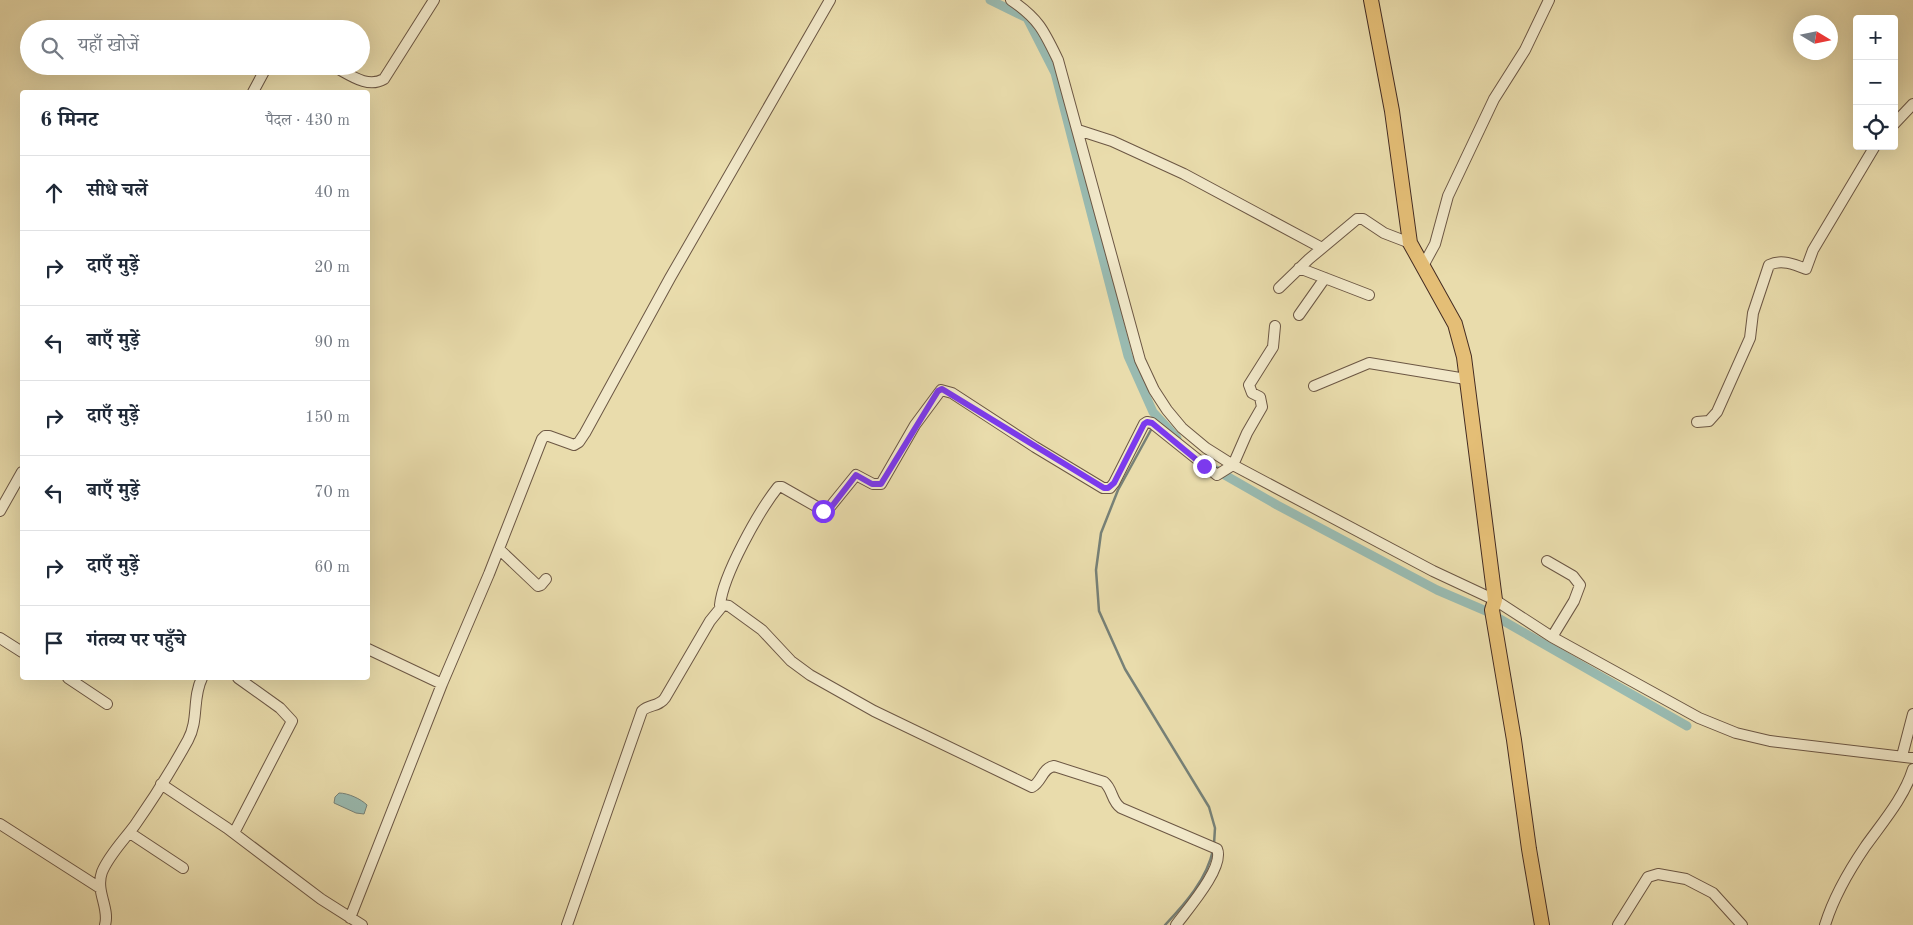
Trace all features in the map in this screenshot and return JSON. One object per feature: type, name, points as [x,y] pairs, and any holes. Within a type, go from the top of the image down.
[{"type":"main road","points":[[1371,0],[1392,111],[1410,243],[1455,324],[1464,358],[1493,610],[1514,740],[1528,849],[1542,925]]},
{"type":"street","points":[[350,75],[364,82],[372,83],[384,79],[434,0]]},
{"type":"street","points":[[350,918],[442,684],[499,549],[542,439],[545,436],[549,436],[574,445],[579,442],[585,433],[670,278],[830,0]]},
{"type":"street","points":[[1011,0],[1034,17],[1047,36],[1062,70],[1126,313],[1145,373],[1167,410],[1182,428],[1206,448],[1225,470]]},
{"type":"street","points":[[1423,266],[1435,244],[1444,206],[1473,143],[1494,99],[1527,45],[1549,0]]},
{"type":"street","points":[[254,90],[262,75]]},
{"type":"street","points":[[1898,120],[1913,104]]},
{"type":"street","points":[[1078,130],[1103,138],[1184,174],[1322,248]]},
{"type":"street","points":[[1697,422],[1709,421],[1717,412],[1750,338],[1754,313],[1769,265],[1775,262],[1793,264],[1806,269],[1813,250],[1873,150]]},
{"type":"street","points":[[1279,288],[1351,223],[1363,219],[1384,234],[1410,243]]},
{"type":"street","points":[[1299,268],[1369,295]]},
{"type":"street","points":[[1299,315],[1325,278]]},
{"type":"street","points":[[1225,470],[1262,407],[1260,397],[1252,393],[1249,385],[1273,347],[1276,326]]},
{"type":"street","points":[[1314,386],[1369,363],[1466,379]]},
{"type":"street","points":[[567,925],[642,711],[648,706],[660,704],[665,698],[720,605],[721,593],[741,551],[757,520],[778,487],[782,487],[826,512],[856,475],[872,484],[881,484],[915,425],[941,390],[952,393],[1034,447],[1107,488],[1114,483],[1144,424],[1155,426],[1225,470],[1432,571],[1493,610],[1552,637],[1699,718],[1736,733],[1770,741],[1908,757],[1913,714]]},
{"type":"street","points":[[0,511],[20,476]]},
{"type":"street","points":[[499,549],[538,586],[541,586],[546,579]]},
{"type":"street","points":[[1547,561],[1573,576],[1580,585],[1574,601],[1552,637]]},
{"type":"street","points":[[720,605],[728,606],[762,630],[791,661],[810,675],[874,711],[934,741],[1032,787],[1037,784],[1047,768],[1054,766],[1104,782],[1108,786],[1113,802],[1121,808],[1214,847],[1219,855],[1217,864],[1194,901],[1176,925]]},
{"type":"street","points":[[0,638],[20,651]]},
{"type":"street","points":[[370,650],[442,684]]},
{"type":"street","points":[[71,680],[107,704]]},
{"type":"street","points":[[105,925],[106,913],[100,888],[103,871],[161,784],[194,725],[195,698],[201,680]]},
{"type":"street","points":[[234,833],[292,721],[280,708],[241,680]]},
{"type":"street","points":[[1825,925],[1832,901],[1889,814],[1912,772]]},
{"type":"street","points":[[161,784],[234,833],[283,872],[362,925]]},
{"type":"street","points":[[0,824],[100,888]]},
{"type":"street","points":[[130,833],[183,868]]},
{"type":"street","points":[[1618,925],[1648,877],[1658,874],[1686,879],[1713,893],[1742,925]]},
{"type":"water","points":[[339,793],[350,795],[367,805],[364,814],[356,813],[334,803],[335,797]]},
{"type":"waterway","points":[[990,0],[1027,18],[1055,73],[1128,356],[1153,412],[1177,438]]},
{"type":"waterway","points":[[1152,428],[1118,490],[1101,533],[1096,570],[1099,611],[1125,669],[1209,807],[1215,828],[1214,844]]},
{"type":"waterway","points":[[1216,470],[1277,505],[1437,590],[1486,611],[1687,726]]},
{"type":"waterway","points":[[1165,925],[1194,891],[1206,871],[1213,850]]},
{"type":"route","points":[[823,511],[829,510],[845,487],[858,474],[878,486],[883,482],[915,425],[938,391],[942,389],[952,393],[1034,447],[1104,488],[1108,488],[1114,483],[1146,422],[1152,423],[1204,466]]}]
